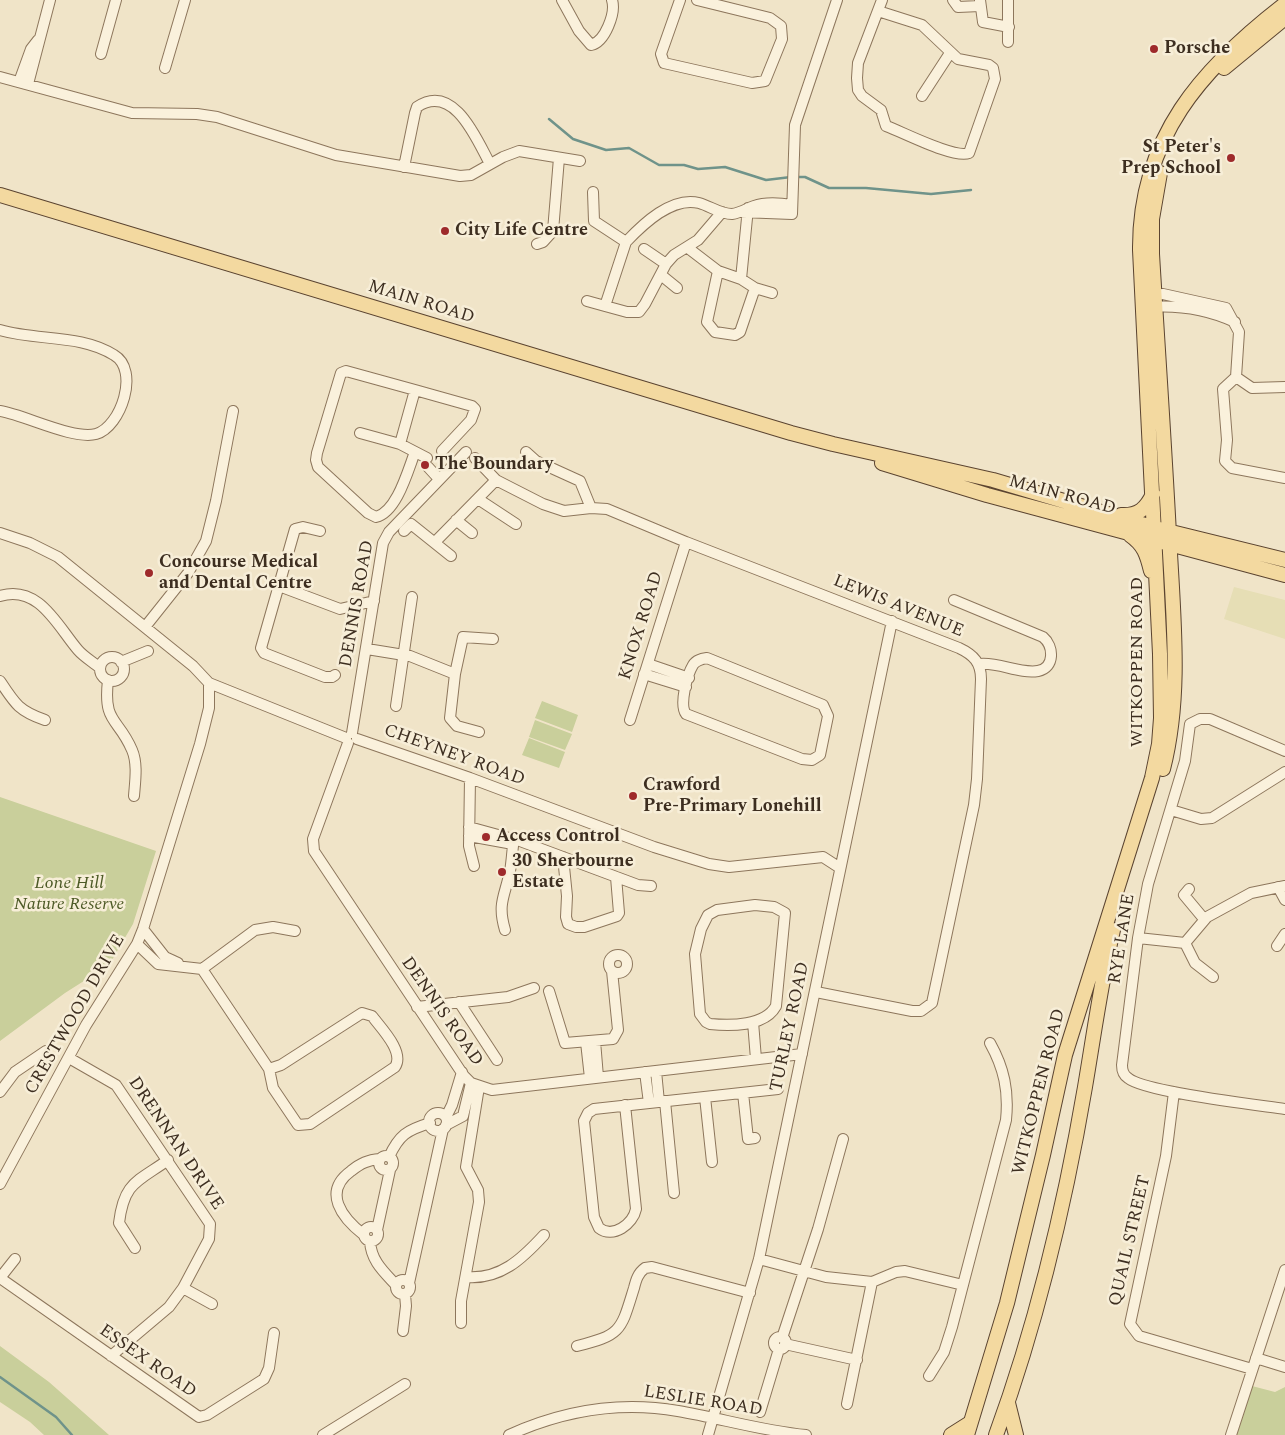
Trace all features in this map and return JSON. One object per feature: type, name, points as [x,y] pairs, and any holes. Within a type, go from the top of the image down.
[{"type":"main road","name":"WITKOPPEN ROAD","points":[[996,1435],[1008,1402],[1048,1262],[1071,1158],[1107,954],[1157,793],[1170,742],[1175,669],[1170,537],[1148,301],[1140,241],[1147,217],[1150,197],[1181,123],[1196,99],[1229,62],[1284,8]]},
{"type":"main road","name":"MAIN ROAD","points":[[0,195],[833,444],[993,480],[1115,515],[1155,534]]},
{"type":"main road","name":"WITKOPPEN ROAD","points":[[969,1429],[989,1368],[1007,1303],[1065,1055],[1155,767],[1161,718],[1148,301]]},
{"type":"main road","name":"MAIN ROAD","points":[[833,444],[854,455],[1128,534],[1155,534],[1285,560]]},
{"type":"main road","points":[[1115,515],[1130,515],[1140,512],[1147,506],[1153,494]]},
{"type":"main road","points":[[1128,534],[1141,543],[1146,550],[1158,598]]},
{"type":"main road","name":"MAIN ROAD","points":[[1170,537],[1285,575]]},
{"type":"main road","points":[[1008,1402],[1016,1435]]},
{"type":"main road","points":[[951,1435],[969,1429]]},
{"type":"street","points":[[23,83],[31,49],[38,40],[50,0]]},
{"type":"street","points":[[101,54],[116,0]]},
{"type":"street","points":[[165,68],[185,0]]},
{"type":"street","points":[[562,0],[579,31],[587,43],[591,45],[601,39],[606,29],[613,10],[612,0]]},
{"type":"street","points":[[680,0],[661,54],[664,63],[752,83],[765,81],[782,39],[781,26],[770,18],[697,0]]},
{"type":"street","points":[[605,306],[626,242],[650,219],[680,203],[694,202],[722,212],[792,209],[795,131],[799,111],[837,0]]},
{"type":"street","points":[[878,11],[922,25],[950,53],[962,61],[989,65],[995,75],[971,150],[966,155],[922,143],[903,132],[886,126],[880,110],[862,96],[858,90],[858,63],[882,0]]},
{"type":"street","points":[[953,0],[958,7],[980,3],[981,19],[984,24],[1008,27]]},
{"type":"street","points":[[1008,0],[1008,42]]},
{"type":"street","points":[[922,96],[950,53]]},
{"type":"street","points":[[0,78],[132,113],[197,114],[217,117],[327,153],[460,176],[471,175],[511,153],[519,151],[580,161]]},
{"type":"street","points":[[404,167],[415,113],[418,107],[430,101],[443,102],[457,109],[490,164]]},
{"type":"street","points":[[537,244],[543,242],[553,232],[560,158]]},
{"type":"street","points":[[593,192],[594,220],[626,242]]},
{"type":"street","points":[[741,279],[746,211]]},
{"type":"street","points":[[588,301],[627,312],[639,312],[666,264],[674,255],[688,248],[708,231],[722,212]]},
{"type":"street","points":[[688,248],[718,270],[741,279],[755,288],[772,293]]},
{"type":"street","points":[[644,249],[666,264]]},
{"type":"street","points":[[718,270],[707,322],[715,332],[728,336],[740,332],[755,288]]},
{"type":"street","points":[[661,275],[677,288]]},
{"type":"street","points":[[1148,301],[1163,294],[1206,308],[1226,308],[1236,323],[1239,332],[1239,348],[1236,377],[1223,389],[1227,440],[1225,461],[1232,468],[1285,478]]},
{"type":"street","points":[[0,330],[74,341],[102,349],[118,357],[125,368],[126,376],[122,403],[114,420],[106,429],[96,434],[81,434],[0,411]]},
{"type":"street","points":[[424,460],[385,512],[376,517],[368,513],[321,469],[316,460],[332,400],[343,371],[472,406],[474,408],[471,420],[442,451]]},
{"type":"street","points":[[1236,377],[1252,388],[1285,387]]},
{"type":"street","points":[[400,444],[415,390]]},
{"type":"street","points":[[145,627],[188,573],[206,540],[216,501],[233,410]]},
{"type":"street","points":[[360,433],[400,444],[424,460],[442,477]]},
{"type":"street","points":[[526,452],[536,461],[580,481],[591,508]]},
{"type":"street","name":"LEWIS AVENUE","points":[[470,455],[496,480],[556,508],[574,511],[591,508],[607,509],[686,542],[965,650],[980,664]]},
{"type":"street","name":"DENNIS ROAD","points":[[470,455],[442,477],[385,538],[381,551],[367,649],[351,738],[313,839],[314,851],[417,1007],[462,1072],[475,1085],[492,1090],[802,1054]]},
{"type":"street","points":[[434,542],[496,480]]},
{"type":"street","points":[[478,498],[516,524]]},
{"type":"street","points":[[456,520],[472,533]]},
{"type":"street","points":[[404,531],[411,524],[451,556]]},
{"type":"street","points":[[320,531],[303,527],[295,529],[262,651],[325,677],[332,677],[334,675]]},
{"type":"street","points":[[0,533],[30,542],[58,557],[193,666],[209,683]]},
{"type":"street","name":"KNOX ROAD","points":[[630,720],[686,542]]},
{"type":"street","points":[[279,586],[340,608],[374,601]]},
{"type":"street","points":[[0,596],[18,594],[41,604],[79,652],[100,668],[102,675],[108,680],[116,680],[122,674],[121,662]]},
{"type":"street","points":[[396,706],[412,596]]},
{"type":"street","points":[[816,992],[912,1011],[921,1011],[932,1003],[974,805],[977,779],[980,664],[1041,670],[1050,661],[1051,648],[1043,637],[954,600]]},
{"type":"street","name":"TURLEY ROAD","points":[[708,1435],[759,1259],[892,621]]},
{"type":"street","points":[[479,732],[457,726],[450,718],[455,674],[463,637],[493,639]]},
{"type":"street","points":[[367,649],[404,654],[455,674]]},
{"type":"street","points":[[121,662],[148,652]]},
{"type":"street","points":[[100,668],[107,658],[115,658],[121,662]]},
{"type":"street","points":[[703,658],[710,658],[819,702],[825,708],[828,716],[822,752],[815,759],[805,760],[688,716],[682,706],[688,682],[694,663],[703,658]]},
{"type":"street","points":[[646,669],[688,682]]},
{"type":"street","points":[[108,680],[106,701],[108,710],[134,755],[134,796]]},
{"type":"street","points":[[0,681],[18,708],[26,714],[45,720]]},
{"type":"street","name":"CHEYNEY ROAD","points":[[209,683],[351,738],[470,778],[540,806],[654,847],[709,864],[729,867],[823,857],[840,868]]},
{"type":"street","name":"CRESTWOOD DRIVE","points":[[0,1184],[99,1003],[137,944],[200,744],[209,708],[209,683]]},
{"type":"street","name":"RYE LANE","points":[[1174,1092],[1132,1081],[1124,1074],[1122,1065],[1138,938],[1148,884],[1185,761],[1188,728],[1196,720],[1210,720],[1285,751]]},
{"type":"street","points":[[1171,810],[1201,819],[1212,818],[1285,772]]},
{"type":"street","points":[[470,778],[469,832],[470,853],[474,866]]},
{"type":"street","points":[[469,832],[516,842],[638,885],[651,886]]},
{"type":"street","points":[[506,930],[502,916],[502,900],[516,842]]},
{"type":"street","points":[[563,857],[567,896],[566,917],[567,922],[572,926],[584,927],[618,916],[616,877]]},
{"type":"street","points":[[1185,943],[1204,919],[1250,893],[1281,887],[1285,900]]},
{"type":"street","points":[[1189,889],[1184,895],[1204,919]]},
{"type":"street","points":[[755,905],[774,907],[785,913],[776,1006],[768,1017],[750,1022],[710,1024],[700,1014],[696,948],[708,915],[717,910],[755,905]]},
{"type":"street","points":[[137,944],[158,964],[202,969],[255,930],[273,926],[295,930]]},
{"type":"street","points":[[143,929],[167,959],[191,968]]},
{"type":"street","points":[[1277,946],[1285,934]]},
{"type":"street","points":[[1138,938],[1185,943]]},
{"type":"street","points":[[1185,943],[1195,963],[1213,977]]},
{"type":"street","points":[[202,969],[269,1070],[273,1088],[298,1125],[306,1126],[396,1068],[399,1059],[397,1052],[372,1016],[362,1013],[281,1065],[269,1070]]},
{"type":"street","points":[[549,991],[562,1040],[569,1044],[613,1039],[618,1030],[612,971]]},
{"type":"street","points":[[417,1007],[508,997],[534,988]]},
{"type":"street","points":[[458,1002],[496,1060]]},
{"type":"street","points":[[750,1022],[753,1060]]},
{"type":"street","points":[[591,1042],[594,1078]]},
{"type":"street","points":[[930,1376],[949,1338],[1006,1120],[1008,1103],[1004,1074],[990,1043]]},
{"type":"street","points":[[0,1092],[15,1072],[46,1051]]},
{"type":"street","name":"DRENNAN DRIVE","points":[[69,1058],[116,1085],[210,1224],[209,1239],[183,1288],[165,1312],[111,1356]]},
{"type":"street","points":[[405,1294],[410,1290],[445,1124],[462,1072]]},
{"type":"street","points":[[651,1072],[674,1193]]},
{"type":"street","points":[[445,1124],[441,1113],[436,1113],[431,1117],[430,1123],[434,1129],[445,1124],[462,1116],[475,1085]]},
{"type":"street","points":[[461,1323],[461,1301],[479,1202],[478,1190],[466,1167],[475,1085]]},
{"type":"street","points":[[625,1106],[636,1209],[635,1215],[629,1222],[618,1230],[608,1232],[599,1228],[594,1217],[584,1117],[594,1109],[778,1089]]},
{"type":"street","points":[[743,1092],[748,1139],[756,1138]]},
{"type":"street","points":[[1174,1092],[1285,1109]]},
{"type":"street","name":"QUAIL STREET","points":[[1174,1092],[1166,1156],[1130,1324],[1139,1336],[1252,1369]]},
{"type":"street","points":[[705,1097],[712,1162]]},
{"type":"street","points":[[454,1099],[467,1104]]},
{"type":"street","points":[[367,1238],[353,1226],[338,1206],[336,1198],[337,1188],[342,1177],[360,1164],[384,1158],[397,1140],[406,1132],[430,1123]]},
{"type":"street","points":[[760,1412],[818,1229],[843,1139]]},
{"type":"street","points":[[384,1158],[393,1164],[390,1170],[377,1230],[369,1227],[367,1238],[370,1250],[378,1266],[396,1285],[398,1292],[405,1294]]},
{"type":"street","points":[[135,1248],[119,1223],[122,1201],[133,1185],[168,1160]]},
{"type":"street","points":[[466,1277],[481,1278],[492,1276],[507,1268],[544,1235]]},
{"type":"street","points":[[0,1278],[15,1259]]},
{"type":"street","points":[[759,1259],[803,1272],[839,1279],[872,1282],[896,1272],[905,1271],[963,1285]]},
{"type":"street","points":[[577,1346],[606,1337],[621,1328],[637,1277],[645,1268],[652,1268],[750,1293]]},
{"type":"street","points":[[1231,1435],[1285,1270]]},
{"type":"street","name":"ESSEX ROAD","points":[[0,1278],[195,1415],[203,1417],[264,1379],[269,1368],[274,1333]]},
{"type":"street","points":[[396,1285],[401,1280],[410,1283]]},
{"type":"street","points":[[846,1404],[857,1360],[872,1282]]},
{"type":"street","points":[[183,1288],[212,1304]]},
{"type":"street","points":[[403,1331],[406,1306],[405,1294]]},
{"type":"street","points":[[782,1344],[857,1360]]},
{"type":"street","points":[[1256,1358],[1285,1367]]},
{"type":"street","points":[[323,1435],[405,1384]]},
{"type":"street","name":"LESLIE ROAD","points":[[510,1435],[560,1416],[610,1408],[658,1408],[806,1435]]},
{"type":"shaded area","points":[[1234,587],[1285,600],[1285,639],[1224,619]]},
{"type":"green space","points":[[542,701],[578,715],[572,732],[535,718]]},
{"type":"green space","points":[[535,720],[572,734],[565,750],[529,737]]},
{"type":"green space","points":[[529,738],[565,752],[559,768],[522,755]]},
{"type":"green space","name":"Lone Hill Nature Reserve","points":[[0,797],[156,851],[133,924],[109,965],[65,993],[0,1041]]},
{"type":"green space","points":[[0,1346],[49,1382],[109,1435],[44,1435],[30,1422],[0,1402]]},
{"type":"green space","points":[[1252,1386],[1275,1392],[1285,1387],[1285,1435],[1236,1435]]},
{"type":"waterway","points":[[549,119],[573,139],[606,150],[629,148],[659,165],[684,165],[698,169],[725,167],[766,180],[791,177]]},
{"type":"waterway","points":[[796,177],[805,177],[829,188],[866,188],[931,194],[971,190]]},
{"type":"waterway","points":[[0,1377],[56,1417],[72,1435]]},
{"type":"place","name":"Porsche","points":[[1154,49]]},
{"type":"place","name":"St Peter's Prep School","points":[[1231,158]]},
{"type":"place","name":"City Life Centre","points":[[445,231]]},
{"type":"place","name":"The Boundary","points":[[425,465]]},
{"type":"place","name":"Concourse Medical and Dental Centre","points":[[149,573]]},
{"type":"place","name":"Crawford Pre-Primary Lonehill","points":[[633,796]]},
{"type":"place","name":"Access Control","points":[[486,837]]},
{"type":"place","name":"30 Sherbourne Estate","points":[[502,872]]}]
